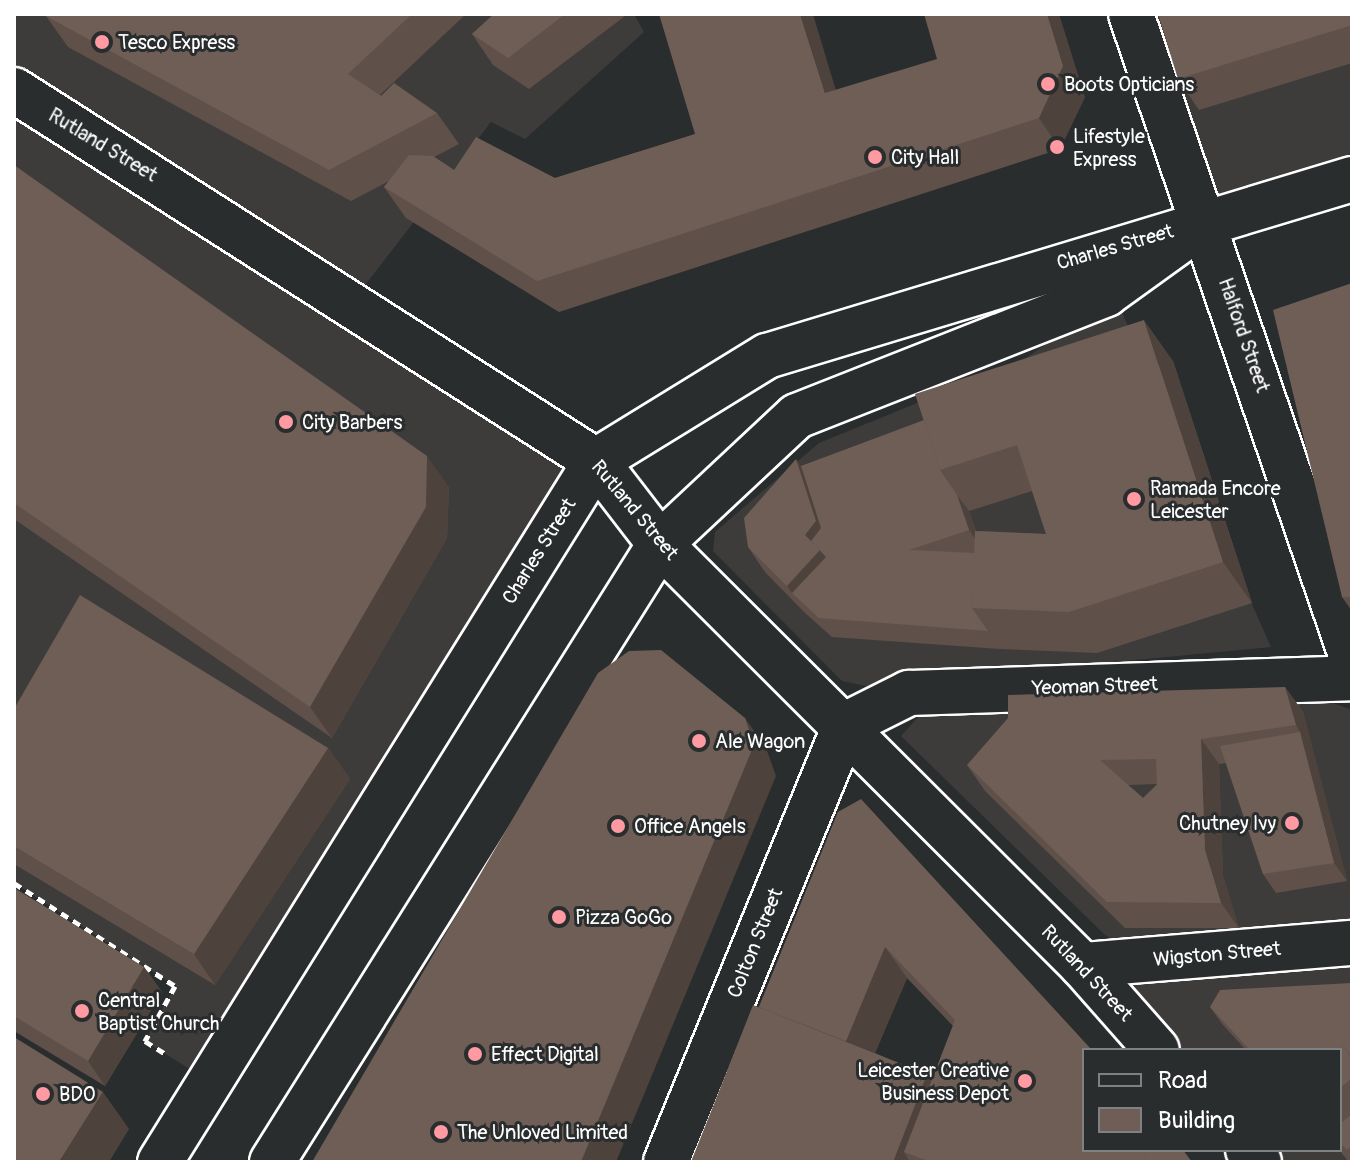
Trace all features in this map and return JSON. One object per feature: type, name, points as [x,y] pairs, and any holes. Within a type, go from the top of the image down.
[{"type":"street","name":"Halford Street","points":[[1131,14],[1206,222],[1352,658]]},
{"type":"street","name":"Rutland Street","points":[[14,90],[596,461],[660,544],[845,725],[1082,965],[1155,1048]]},
{"type":"street","name":"Charles Street","points":[[160,1162],[596,461],[767,356],[1352,179]]},
{"type":"street","name":"Charles Street","points":[[272,1162],[660,544],[797,416],[1106,294],[1206,222]]},
{"type":"street","name":"Yeoman Street","points":[[845,725],[909,693],[1352,678]]},
{"type":"street","name":"Colton Street","points":[[666,1162],[845,725]]},
{"type":"street","name":"Wigston Street","points":[[1082,965],[1352,943]]},
{"type":"path","points":[[14,883],[175,986],[145,1041],[209,1081]]},
{"type":"shaded area","points":[[14,14],[634,14],[644,32],[525,139],[491,122],[352,302],[14,91]]},
{"type":"shaded area","points":[[1131,14],[1352,14],[1352,179],[1206,222]]},
{"type":"shaded area","points":[[14,94],[596,461],[209,1081],[145,1041],[175,986],[14,883]]},
{"type":"shaded area","points":[[1115,297],[1271,647],[866,686],[842,681],[713,551],[715,532],[819,443],[1023,360]]},
{"type":"shaded area","points":[[1317,697],[1352,710],[1352,926],[1131,947],[1105,935],[901,736],[929,705]]},
{"type":"shaded area","points":[[1352,960],[1352,1162],[1262,1162],[1253,1152],[1342,1152],[1342,1048],[1158,1048],[1082,965]]},
{"type":"building","points":[[412,14],[348,74],[381,96],[394,83],[437,113],[329,170],[46,16]]},
{"type":"building","points":[[494,14],[565,14],[508,58],[472,34]]},
{"type":"building","name":"City Hall","points":[[659,14],[800,14],[825,93],[937,59],[924,14],[1047,14],[1063,66],[1039,118],[537,281],[384,187],[409,155],[433,156],[454,170],[476,137],[555,178],[695,134]]},
{"type":"building","points":[[1158,14],[1352,14],[1352,25],[1178,79]]},
{"type":"building","points":[[14,165],[427,456],[426,507],[310,707],[14,503]]},
{"type":"building","points":[[1352,283],[1352,597],[1342,597],[1273,310]]},
{"type":"building","name":"Ramada Encore Leicester","points":[[1144,320],[1223,562],[1069,612],[972,608],[975,531],[1046,534],[1017,445],[940,470],[915,394]]},
{"type":"building","points":[[924,420],[940,470],[957,495],[969,530],[909,550],[975,553],[972,608],[988,631],[819,618],[792,593],[826,557],[811,541],[821,528],[801,466]]},
{"type":"building","points":[[796,459],[816,521],[805,535],[820,550],[787,586],[748,547],[744,518]]},
{"type":"building","points":[[80,595],[328,748],[194,954],[14,846],[14,709]]},
{"type":"building","points":[[661,650],[745,718],[754,745],[581,1162],[312,1162],[598,673],[629,651]]},
{"type":"building","points":[[1285,687],[1296,725],[1201,739],[1205,850],[1221,903],[1107,902],[967,765],[1008,718],[1008,695]],"holes":[[[1156,759],[1157,785],[1143,798],[1100,760]]]},
{"type":"building","name":"Chutney Ivy","points":[[1300,732],[1334,863],[1263,874],[1220,746]]},
{"type":"building","points":[[861,799],[1090,1048],[1082,1048],[1082,1152],[1147,1152],[1144,1162],[931,1162],[904,1152],[955,1020],[885,947],[846,1041],[759,1007],[838,812]]},
{"type":"building","name":"Central Baptist Church","points":[[14,888],[144,967],[88,1061],[14,1016]]},
{"type":"building","points":[[1352,983],[1352,1058],[1343,1045],[1339,1048],[1248,1048],[1210,1007],[1220,990]]},
{"type":"building","points":[[753,1005],[927,1074],[893,1162],[691,1162]]},
{"type":"building","name":"BDO","points":[[14,1037],[103,1092],[59,1162],[14,1162]]},
{"type":"building","points":[[1343,1045],[1352,1060],[1352,1078],[1342,1086],[1342,1048],[1339,1048]]},
{"type":"building","points":[[1352,1114],[1352,1146],[1347,1150],[1342,1145],[1342,1122]]},
{"type":"building","points":[[1147,1152],[1184,1152],[1192,1162],[1144,1162]]},
{"type":"place","name":"Tesco Express","points":[[102,42]]},
{"type":"place","name":"Boots Opticians","points":[[1048,84]]},
{"type":"place","name":"Lifestyle Express","points":[[1057,147]]},
{"type":"place","name":"City Hall","points":[[875,157]]},
{"type":"place","name":"City Barbers","points":[[286,422]]},
{"type":"place","name":"Ramada Encore Leicester","points":[[1134,499]]},
{"type":"place","name":"Ale Wagon","points":[[699,741]]},
{"type":"place","name":"Chutney Ivy","points":[[1292,823]]},
{"type":"place","name":"Office Angels","points":[[618,826]]},
{"type":"place","name":"Pizza GoGo","points":[[559,917]]},
{"type":"place","name":"Central Baptist Church","points":[[82,1011]]},
{"type":"place","name":"Effect Digital","points":[[475,1054]]},
{"type":"place","name":"Leicester Creative Business Depot","points":[[1025,1081]]},
{"type":"place","name":"BDO","points":[[43,1094]]},
{"type":"place","name":"The Unloved Limited","points":[[441,1132]]}]
